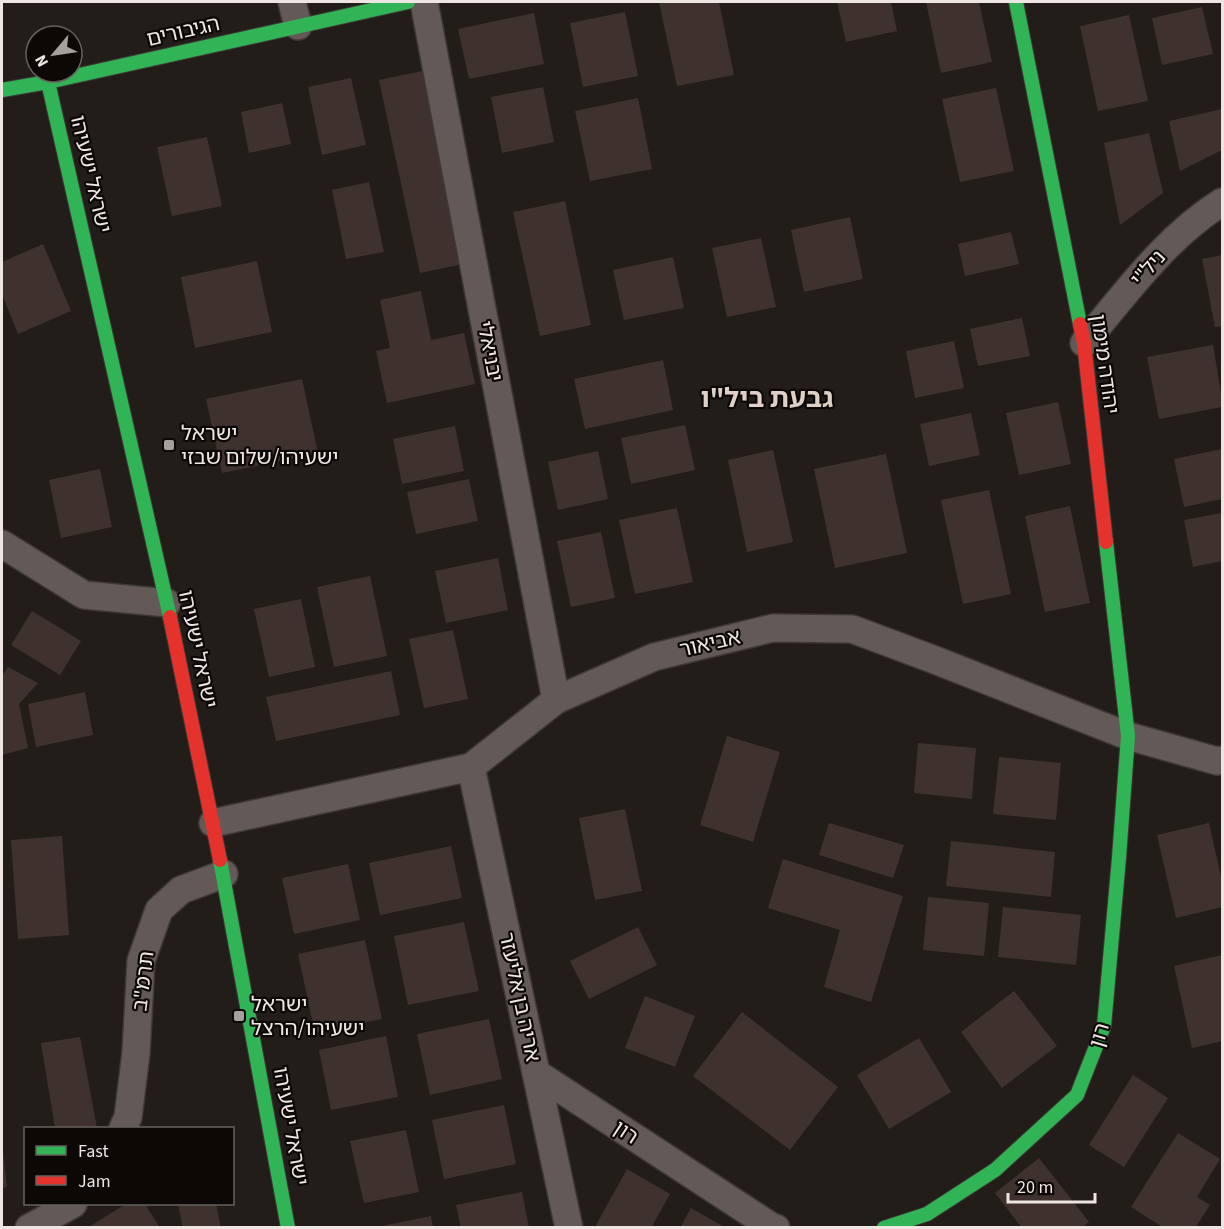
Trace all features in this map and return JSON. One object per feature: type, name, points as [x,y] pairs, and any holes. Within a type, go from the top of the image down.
[{"type":"street","name":"הגיבורים","points":[[84,72],[295,14],[408,2]]},
{"type":"street","name":"יבניאלי","points":[[424,2],[556,700]]},
{"type":"street","name":"יהודה מימון","points":[[1016,2],[1083,343],[1128,736]]},
{"type":"street","name":"הגיבורים","points":[[2,90],[36,84]]},
{"type":"street","name":"ישראל ישעיהו","points":[[48,84],[167,603],[224,874],[288,1227]]},
{"type":"street","name":"ניל\"י","points":[[1083,343],[1162,251],[1222,202]]},
{"type":"street","points":[[2,544],[84,595],[167,603]]},
{"type":"street","name":"אביאור","points":[[213,823],[471,766],[556,700],[654,657],[773,628],[852,629],[1128,736],[1217,761],[1222,760]]},
{"type":"street","name":"רון","points":[[884,1227],[927,1214],[995,1170],[1077,1095],[1104,1026],[1128,736]]},
{"type":"street","name":"אריה בן אליעזר","points":[[471,766],[569,1227]]},
{"type":"street","name":"תרמ\"ב","points":[[123,1127],[128,1117],[136,1053],[141,961],[159,910],[181,890],[224,874]]},
{"type":"street","name":"רון","points":[[536,1073],[772,1227],[776,1227]]},
{"type":"street","points":[[29,1227],[69,1205]]},
{"type":"building","points":[[659,2],[719,2],[734,75],[677,86]]},
{"type":"building","points":[[837,2],[891,2],[897,31],[846,42]]},
{"type":"building","points":[[926,2],[979,2],[992,62],[941,73]]},
{"type":"building","points":[[1202,7],[1213,54],[1162,65],[1152,18]]},
{"type":"building","points":[[625,12],[638,76],[583,87],[570,23]]},
{"type":"building","points":[[534,13],[544,64],[469,79],[458,29]]},
{"type":"building","points":[[1129,15],[1148,101],[1098,111],[1080,26]]},
{"type":"building","points":[[422,71],[463,264],[420,273],[379,80]]},
{"type":"building","points":[[351,78],[366,145],[322,155],[308,87]]},
{"type":"building","points":[[543,87],[554,142],[502,153],[491,97]]},
{"type":"building","points":[[996,88],[1014,171],[960,182],[942,99]]},
{"type":"building","points":[[638,98],[652,169],[590,181],[575,111]]},
{"type":"building","points":[[282,103],[291,144],[249,153],[241,112]]},
{"type":"building","points":[[1222,109],[1222,150],[1180,171],[1169,121]]},
{"type":"building","points":[[1149,133],[1163,193],[1120,225],[1104,143]]},
{"type":"building","points":[[207,137],[222,206],[172,216],[157,147]]},
{"type":"building","points":[[369,182],[384,252],[346,259],[332,190]]},
{"type":"building","points":[[565,201],[591,325],[540,336],[513,212]]},
{"type":"building","points":[[850,217],[863,279],[804,292],[791,230]]},
{"type":"building","points":[[1011,232],[1019,264],[965,276],[958,244]]},
{"type":"building","points":[[761,238],[776,307],[727,317],[712,248]]},
{"type":"building","points":[[43,244],[71,311],[18,334],[2,294],[2,262]]},
{"type":"building","points":[[1222,255],[1222,326],[1215,327],[1202,259]]},
{"type":"building","points":[[673,257],[684,308],[624,320],[613,270]]},
{"type":"building","points":[[257,261],[272,332],[195,348],[181,277]]},
{"type":"building","points":[[421,291],[431,340],[464,333],[475,384],[387,403],[376,351],[390,348],[380,300]]},
{"type":"building","points":[[1022,318],[1030,356],[978,366],[970,329]]},
{"type":"building","points":[[954,341],[964,388],[915,398],[906,351]]},
{"type":"building","points":[[1213,345],[1222,407],[1159,419],[1147,357]]},
{"type":"building","points":[[663,360],[673,410],[585,429],[574,379]]},
{"type":"building","points":[[302,379],[318,453],[222,473],[206,399]]},
{"type":"building","points":[[1058,402],[1071,464],[1019,475],[1006,413]]},
{"type":"building","points":[[971,413],[980,455],[929,466],[920,424]]},
{"type":"building","points":[[685,425],[695,470],[631,484],[621,438]]},
{"type":"building","points":[[455,426],[464,471],[402,484],[393,439]]},
{"type":"building","points":[[1222,449],[1222,499],[1184,507],[1174,459]]},
{"type":"building","points":[[773,450],[793,542],[747,552],[728,460]]},
{"type":"building","points":[[598,451],[608,499],[558,510],[548,462]]},
{"type":"building","points":[[886,454],[907,553],[835,568],[814,469]]},
{"type":"building","points":[[100,469],[112,527],[61,538],[49,480]]},
{"type":"building","points":[[469,479],[478,521],[416,534],[407,492]]},
{"type":"building","points":[[989,490],[1011,594],[963,604],[941,500]]},
{"type":"building","points":[[1070,506],[1090,603],[1045,612],[1025,516]]},
{"type":"building","points":[[677,508],[693,582],[635,594],[619,520]]},
{"type":"building","points":[[1222,513],[1222,561],[1193,567],[1184,520]]},
{"type":"building","points":[[601,532],[615,598],[571,607],[557,541]]},
{"type":"building","points":[[498,558],[508,610],[446,623],[435,571]]},
{"type":"building","points":[[370,576],[387,656],[334,667],[317,587]]},
{"type":"building","points":[[301,599],[315,667],[269,677],[254,609]]},
{"type":"building","points":[[32,611],[81,641],[60,675],[11,645]]},
{"type":"building","points":[[453,630],[468,699],[424,708],[409,639]]},
{"type":"building","points":[[8,667],[38,683],[19,704],[28,748],[2,755],[2,676]]},
{"type":"building","points":[[391,671],[400,715],[276,741],[266,697]]},
{"type":"building","points":[[85,692],[93,735],[36,747],[28,704]]},
{"type":"building","points":[[727,736],[780,752],[753,842],[700,825]]},
{"type":"building","points":[[918,743],[976,748],[972,799],[914,793]]},
{"type":"building","points":[[999,757],[1061,763],[1056,820],[993,814]]},
{"type":"building","points":[[625,809],[642,891],[595,900],[579,818]]},
{"type":"building","points":[[829,823],[904,845],[893,878],[819,855]]},
{"type":"building","points":[[1209,823],[1222,881],[1222,907],[1176,918],[1157,835]]},
{"type":"building","points":[[62,836],[69,935],[18,939],[11,840]]},
{"type":"building","points":[[951,841],[1055,852],[1051,897],[946,886]]},
{"type":"building","points":[[451,846],[462,898],[380,915],[369,863]]},
{"type":"building","points":[[783,859],[903,896],[871,1002],[824,987],[840,930],[768,908]]},
{"type":"building","points":[[348,864],[360,920],[294,934],[282,878]]},
{"type":"building","points":[[928,897],[989,903],[984,956],[923,950]]},
{"type":"building","points":[[1003,907],[1081,915],[1076,965],[998,957]]},
{"type":"building","points":[[464,922],[479,991],[408,1005],[394,936]]},
{"type":"building","points":[[638,927],[657,965],[589,999],[570,961]]},
{"type":"building","points":[[365,940],[382,1019],[315,1033],[298,954]]},
{"type":"building","points":[[1222,955],[1222,1041],[1192,1048],[1174,966]]},
{"type":"building","points":[[1014,991],[1057,1046],[1002,1088],[961,1032]]},
{"type":"building","points":[[645,996],[695,1016],[675,1067],[625,1048]]},
{"type":"building","points":[[742,1012],[838,1087],[790,1150],[693,1076]]},
{"type":"building","points":[[489,1019],[502,1079],[430,1095],[417,1034]]},
{"type":"building","points":[[386,1036],[398,1097],[331,1110],[319,1050]]},
{"type":"building","points":[[80,1037],[97,1127],[55,1127],[41,1043]]},
{"type":"building","points":[[919,1038],[951,1092],[889,1129],[857,1075]]},
{"type":"building","points":[[1133,1075],[1168,1098],[1124,1167],[1089,1145]]},
{"type":"building","points":[[504,1105],[516,1164],[444,1179],[432,1120]]},
{"type":"building","points":[[406,1130],[419,1192],[364,1203],[350,1141]]},
{"type":"building","points":[[1178,1133],[1220,1159],[1197,1197],[1210,1205],[1195,1228],[1164,1228],[1131,1207]]},
{"type":"building","points":[[2,1152],[7,1187],[2,1188]]},
{"type":"building","points":[[1039,1158],[1089,1222],[1082,1228],[1022,1228],[995,1193]]},
{"type":"building","points":[[627,1169],[670,1194],[651,1228],[600,1228],[596,1225]]},
{"type":"building","points":[[522,1192],[529,1228],[461,1228],[456,1205]]},
{"type":"building","points":[[124,1205],[146,1205],[160,1228],[87,1228]]},
{"type":"building","points":[[178,1205],[216,1205],[221,1228],[183,1228]]},
{"type":"building","points":[[691,1208],[726,1228],[680,1228]]},
{"type":"building","points":[[431,1216],[433,1228],[382,1228],[382,1226]]},
{"type":"traffic: fast","points":[[2,90],[48,82],[408,2]]},
{"type":"traffic: fast","points":[[1016,2],[1080,324]]},
{"type":"traffic: fast","points":[[48,84],[170,617]]},
{"type":"traffic: fast","points":[[884,1228],[927,1214],[995,1170],[1077,1095],[1104,1026],[1128,736],[1106,542]]},
{"type":"traffic: fast","points":[[220,860],[288,1228]]},
{"type":"traffic: jam","points":[[1080,324],[1106,542]]},
{"type":"traffic: jam","points":[[170,617],[220,860]]},
{"type":"place","name":"ישראל ישעיהו/שלום שבזי","points":[[169,445]]},
{"type":"place","name":"ישראל ישעיהו/הרצל","points":[[239,1016]]},
{"type":"district","name":"גבעת ביל\"ו","points":[[767,398]]}]
